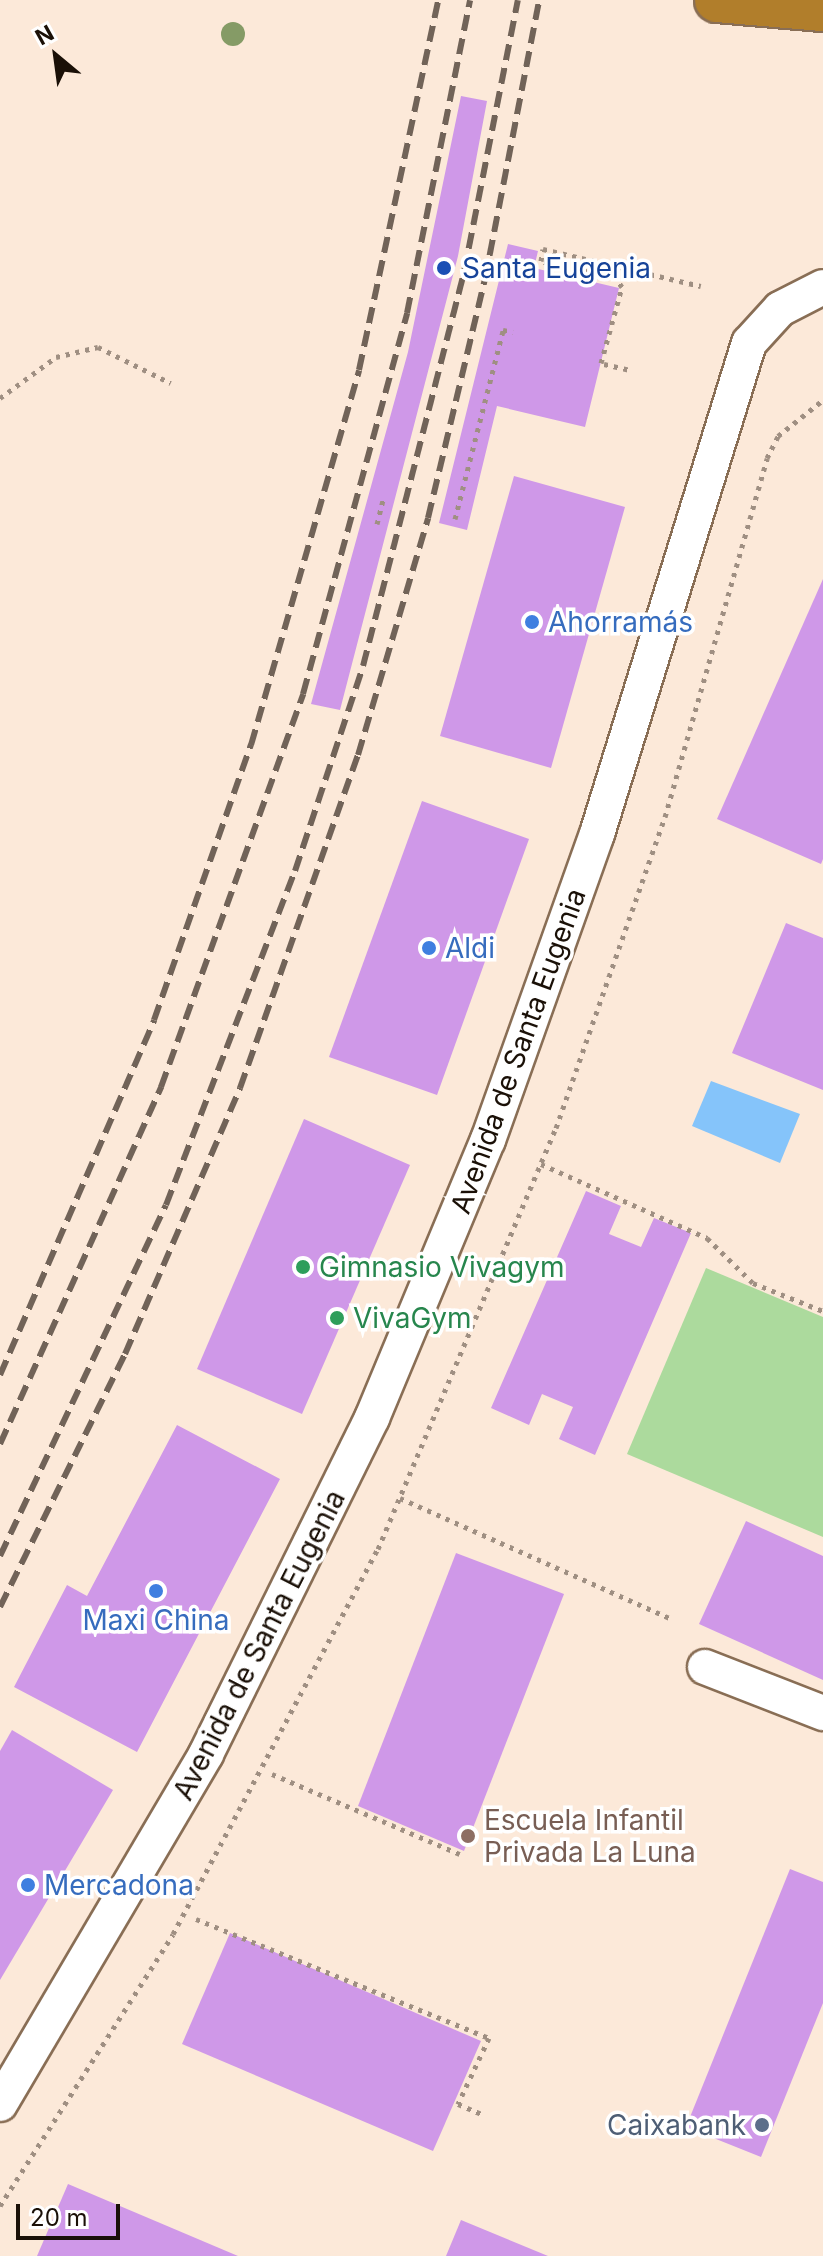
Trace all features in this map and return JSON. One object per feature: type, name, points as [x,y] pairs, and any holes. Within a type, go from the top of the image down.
[{"type":"highway","points":[[717,0],[823,9]]},
{"type":"street","name":"Avenida de Santa Eugenia","points":[[0,2104],[206,1754],[372,1418],[488,1140],[587,862],[749,343],[780,309],[823,287]]},
{"type":"street","points":[[705,1667],[823,1713]]},
{"type":"path","points":[[631,370],[602,364],[622,287],[616,278],[541,261],[543,249],[701,286]]},
{"type":"path","points":[[455,519],[503,330],[513,332]]},
{"type":"path","points":[[0,398],[56,357],[98,347],[135,359],[171,383]]},
{"type":"path","points":[[377,524],[383,500]]},
{"type":"path","points":[[541,1164],[707,1238],[753,1283],[823,1311]]},
{"type":"path","points":[[400,1498],[670,1618]]},
{"type":"path","points":[[272,1774],[460,1854]]},
{"type":"path","points":[[196,1919],[489,2038],[458,2104],[482,2114]]},
{"type":"green space","points":[[706,1268],[823,1317],[823,1537],[627,1454]]},
{"type":"water","points":[[711,1081],[800,1114],[780,1163],[692,1126]]},
{"type":"building","points":[[461,96],[487,101],[458,256],[340,710],[311,704],[408,352]]},
{"type":"building","points":[[508,244],[538,251],[534,268],[619,288],[585,427],[497,406],[467,530],[439,523]]},
{"type":"building","name":"Ahorramás","points":[[514,476],[625,507],[551,768],[440,736]]},
{"type":"building","points":[[823,579],[823,859],[821,864],[717,819]]},
{"type":"building","name":"Aldi","points":[[422,801],[529,839],[437,1095],[329,1057]]},
{"type":"building","points":[[786,923],[823,938],[823,1090],[732,1053]]},
{"type":"building","name":"Gimnasio Vivagym","points":[[304,1119],[410,1165],[302,1414],[197,1369]]},
{"type":"building","points":[[586,1191],[621,1206],[609,1234],[641,1247],[654,1218],[691,1233],[595,1455],[559,1439],[573,1407],[542,1394],[529,1425],[491,1408]]},
{"type":"building","name":"Maxi China","points":[[177,1425],[280,1479],[137,1752],[14,1687],[67,1585],[87,1596]]},
{"type":"building","points":[[746,1521],[823,1556],[823,1680],[699,1624]]},
{"type":"building","points":[[456,1553],[564,1594],[464,1851],[358,1806]]},
{"type":"building","name":"Mercadona","points":[[12,1730],[113,1790],[0,1980],[0,1751]]},
{"type":"building","points":[[790,1869],[823,1882],[823,2003],[761,2157],[686,2127]]},
{"type":"building","points":[[230,1933],[481,2041],[433,2151],[182,2044]]},
{"type":"building","points":[[68,2184],[238,2256],[37,2256]]},
{"type":"building","points":[[461,2220],[548,2256],[446,2256]]},
{"type":"railway","points":[[0,1375],[154,1020],[251,745],[359,370],[438,0]]},
{"type":"railway","points":[[0,1444],[161,1087],[303,694],[407,313],[470,0]]},
{"type":"railway","points":[[0,1556],[166,1205],[295,871],[363,666],[464,272],[518,0]]},
{"type":"railway","points":[[0,1607],[125,1354],[240,1088],[358,755],[428,518],[485,279],[539,0]]},
{"type":"place","name":"Santa Eugenia","points":[[444,268]]},
{"type":"place","name":"Ahorramás","points":[[532,622]]},
{"type":"place","name":"Aldi","points":[[429,948]]},
{"type":"place","name":"Gimnasio Vivagym","points":[[303,1267]]},
{"type":"place","name":"VivaGym","points":[[337,1318]]},
{"type":"place","name":"Maxi China","points":[[156,1591]]},
{"type":"place","name":"Escuela Infantil Privada La Luna","points":[[468,1836]]},
{"type":"place","name":"Mercadona","points":[[28,1885]]},
{"type":"place","name":"Caixabank","points":[[762,2125]]}]
